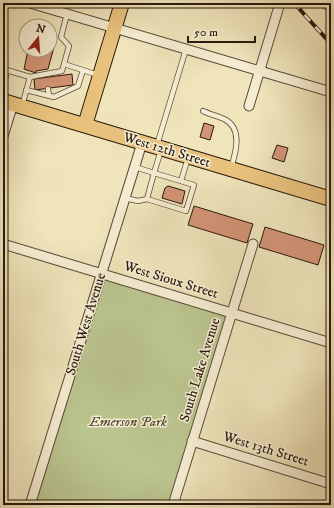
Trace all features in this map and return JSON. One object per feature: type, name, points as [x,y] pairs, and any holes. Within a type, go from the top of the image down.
[{"type":"main road","points":[[85,125],[122,3]]},
{"type":"main road","name":"West 12th Street","points":[[13,104],[331,200]]},
{"type":"street","points":[[30,3],[331,92]]},
{"type":"street","points":[[249,106],[280,3]]},
{"type":"street","points":[[3,136],[13,104]]},
{"type":"street","name":"South West Avenue","points":[[30,505],[135,167],[153,146]]},
{"type":"street","name":"West Sioux Street","points":[[3,244],[331,344]]},
{"type":"street","name":"South Lake Avenue","points":[[173,505],[253,244]]},
{"type":"street","name":"West 13th Street","points":[[192,441],[331,484]]},
{"type":"lane","points":[[318,3],[331,9]]},
{"type":"lane","points":[[3,87],[5,70],[30,77],[62,73],[69,46],[61,37],[67,14]]},
{"type":"lane","points":[[147,199],[154,173],[153,146],[186,49]]},
{"type":"lane","points":[[64,64],[100,76]]},
{"type":"lane","points":[[26,90],[54,97],[78,86],[83,70]]},
{"type":"lane","points":[[13,104],[26,90],[30,77]]},
{"type":"lane","points":[[64,86],[65,92]]},
{"type":"lane","points":[[48,88],[49,96]]},
{"type":"lane","points":[[203,111],[224,119],[230,124],[237,141],[237,149],[231,170]]},
{"type":"lane","points":[[181,181],[189,157]]},
{"type":"lane","points":[[125,198],[138,201],[147,199],[186,211],[194,185],[135,167]]},
{"type":"green space","name":"Emerson Park","points":[[102,273],[232,313],[174,505],[30,505]]},
{"type":"building","points":[[26,58],[51,58],[48,69],[36,71],[36,73],[24,69]]},
{"type":"building","points":[[72,74],[73,85],[35,90],[34,79]]},
{"type":"building","points":[[204,123],[214,126],[210,140],[200,137]]},
{"type":"building","points":[[277,145],[288,148],[284,162],[272,158]]},
{"type":"building","points":[[168,186],[185,191],[182,204],[162,198],[165,188]]},
{"type":"building","points":[[194,206],[253,224],[247,243],[188,225]]},
{"type":"building","points":[[265,227],[324,245],[318,265],[259,247]]},
{"type":"railway","points":[[294,3],[331,44]]}]
